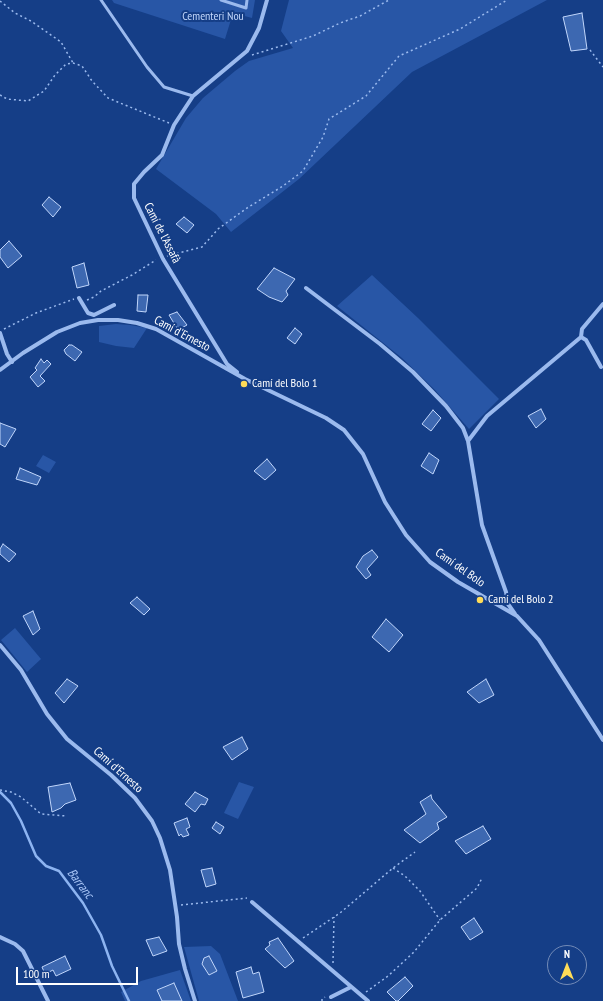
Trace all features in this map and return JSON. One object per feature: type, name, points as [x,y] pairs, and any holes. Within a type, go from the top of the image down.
[{"type":"street","name":"Camí de l'Assafà","points":[[245,379],[227,364],[162,257],[134,198],[134,184],[162,155],[174,125],[193,96],[247,51],[259,28],[267,0]]},
{"type":"street","points":[[306,288],[380,344],[413,372],[463,428],[468,441],[482,525],[506,592],[508,604],[517,616]]},
{"type":"street","points":[[80,300],[88,313],[94,315]]},
{"type":"street","points":[[468,441],[488,416],[581,337],[582,329],[603,304]]},
{"type":"street","points":[[84,322],[114,305]]},
{"type":"street","name":"Camí d'Ernesto","points":[[0,370],[57,332],[84,322],[118,320],[137,323],[156,329],[245,379]]},
{"type":"street","points":[[0,332],[7,354],[12,362]]},
{"type":"street","points":[[581,337],[586,340],[601,368]]},
{"type":"street","name":"Camí del Bolo","points":[[245,379],[326,418],[344,430],[363,454],[385,502],[406,535],[430,562],[458,582],[517,616],[539,640],[603,740]]},
{"type":"street","name":"Camí d'Ernesto","points":[[0,645],[21,670],[47,714],[67,739],[111,775],[135,798],[152,821],[160,838],[170,870],[179,944],[195,1001]]},
{"type":"street","points":[[252,902],[368,1001]]},
{"type":"street","points":[[0,937],[15,944],[23,951],[48,1001]]},
{"type":"street","points":[[331,997],[351,987]]},
{"type":"lane","points":[[101,0],[147,68],[164,87],[193,96]]},
{"type":"lane","points":[[221,0],[246,8],[247,0]]},
{"type":"path","points":[[249,56],[313,36],[340,23],[360,16],[389,0]]},
{"type":"path","points":[[0,332],[36,313],[67,301],[94,297],[162,257],[202,247],[218,229],[235,216],[303,172],[323,138],[329,120],[366,96],[398,56],[460,29],[508,0]]},
{"type":"path","points":[[0,1],[15,13],[37,24],[61,42],[73,63]]},
{"type":"path","points":[[590,50],[603,67]]},
{"type":"path","points":[[0,96],[7,99],[28,101],[44,91],[66,64],[73,63],[82,66],[92,81],[108,98],[174,125]]},
{"type":"path","points":[[0,790],[12,792],[21,797],[41,814],[67,816]]},
{"type":"path","points":[[298,942],[334,917],[393,868],[415,852]]},
{"type":"path","points":[[393,868],[405,876],[420,891],[440,920]]},
{"type":"path","points":[[361,995],[388,976],[409,957],[440,920],[477,888],[482,878]]},
{"type":"path","points":[[175,905],[248,898],[252,902]]},
{"type":"path","points":[[333,971],[334,917]]},
{"type":"green space","name":"Cementeri Nou","points":[[112,0],[255,0],[252,18],[233,13],[225,39],[114,3]]},
{"type":"green space","points":[[289,0],[547,0],[412,72],[299,179],[231,232],[216,214],[156,169],[186,118],[203,98],[249,61],[293,48],[281,31]]},
{"type":"green space","points":[[372,275],[418,318],[499,399],[469,429],[435,390],[402,358],[337,306]]},
{"type":"green space","points":[[116,324],[147,328],[134,348],[99,342],[99,326]]},
{"type":"green space","points":[[43,455],[56,462],[49,473],[36,466]]},
{"type":"green space","points":[[15,628],[41,659],[27,672],[1,640]]},
{"type":"green space","points":[[239,782],[254,787],[238,819],[224,813]]},
{"type":"green space","points":[[211,946],[220,954],[238,1001],[199,1001],[184,947]]},
{"type":"green space","points":[[180,970],[191,1001],[125,1001],[121,992],[141,981]]},
{"type":"building","points":[[582,13],[587,49],[571,51],[563,17]]},
{"type":"building","points":[[49,197],[61,207],[53,217],[42,205]]},
{"type":"building","points":[[184,217],[194,225],[187,233],[176,224]]},
{"type":"building","points":[[9,241],[22,256],[8,268],[0,257],[0,250]]},
{"type":"building","points":[[84,263],[89,285],[77,288],[72,267]]},
{"type":"building","points":[[274,268],[295,279],[286,291],[288,295],[282,302],[269,297],[257,289]]},
{"type":"building","points":[[138,295],[148,295],[146,312],[137,311]]},
{"type":"building","points":[[177,312],[187,325],[178,330],[169,315]]},
{"type":"building","points":[[295,328],[302,334],[295,344],[287,338]]},
{"type":"building","points":[[69,345],[72,345],[82,352],[75,361],[66,354],[64,350]]},
{"type":"building","points":[[41,359],[44,363],[47,360],[51,364],[40,376],[45,381],[38,387],[30,377],[37,370],[35,368]]},
{"type":"building","points":[[541,409],[546,419],[536,428],[528,416]]},
{"type":"building","points":[[433,410],[441,418],[431,431],[422,424]]},
{"type":"building","points":[[0,423],[16,429],[5,447],[0,444]]},
{"type":"building","points":[[429,453],[439,460],[433,474],[421,466]]},
{"type":"building","points":[[267,459],[276,470],[265,480],[254,471]]},
{"type":"building","points":[[20,468],[41,477],[37,485],[16,479]]},
{"type":"building","points":[[3,544],[16,554],[9,562],[0,554],[0,549]]},
{"type":"building","points":[[372,550],[378,557],[367,569],[371,575],[366,579],[356,567],[363,556]]},
{"type":"building","points":[[137,597],[150,609],[144,615],[130,603]]},
{"type":"building","points":[[33,611],[40,629],[33,635],[23,616]]},
{"type":"building","points":[[386,619],[403,635],[389,652],[372,637]]},
{"type":"building","points":[[67,679],[78,686],[64,703],[55,693]]},
{"type":"building","points":[[486,679],[494,695],[479,703],[467,692]]},
{"type":"building","points":[[242,737],[248,749],[232,760],[223,747]]},
{"type":"building","points":[[70,783],[76,800],[65,804],[61,808],[52,812],[48,787]]},
{"type":"building","points":[[195,792],[208,799],[205,805],[201,804],[195,812],[185,804]]},
{"type":"building","points":[[431,795],[432,799],[447,817],[437,823],[439,829],[420,843],[404,830],[426,814],[420,802]]},
{"type":"building","points":[[187,818],[190,827],[186,829],[189,835],[183,837],[181,834],[179,836],[174,823]]},
{"type":"building","points":[[216,822],[224,827],[220,834],[212,828]]},
{"type":"building","points":[[483,826],[491,839],[466,854],[455,841]]},
{"type":"building","points":[[212,868],[216,884],[206,887],[201,870]]},
{"type":"building","points":[[474,918],[483,932],[470,940],[461,927]]},
{"type":"building","points":[[159,937],[167,951],[153,956],[146,940]]},
{"type":"building","points":[[278,938],[294,961],[285,968],[265,949],[270,945],[269,942]]},
{"type":"building","points":[[65,956],[71,969],[56,976],[53,970],[45,974],[42,967]]},
{"type":"building","points":[[209,956],[217,971],[209,975],[202,964],[204,958]]},
{"type":"building","points":[[251,967],[253,974],[259,972],[264,992],[243,998],[236,972]]},
{"type":"building","points":[[405,977],[413,986],[398,1001],[396,1001],[387,992]]},
{"type":"building","points":[[174,983],[182,1001],[162,1001],[157,990]]},
{"type":"waterway","name":"Barranc","points":[[0,792],[11,803],[21,821],[36,856],[46,866],[59,871],[83,903],[101,935],[112,966],[129,1001]]},
{"type":"place","name":"Camí del Bolo 1","points":[[244,384]]},
{"type":"place","name":"Camí del Bolo 2","points":[[480,600]]}]
